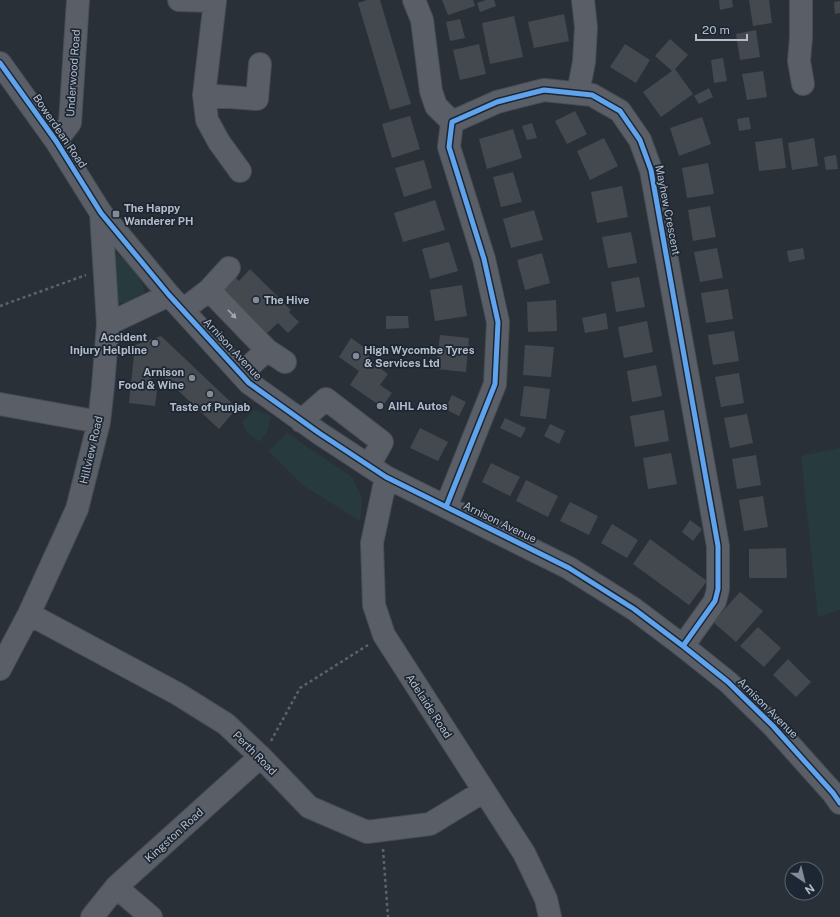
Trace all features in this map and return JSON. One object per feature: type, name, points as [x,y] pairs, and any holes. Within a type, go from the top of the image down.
[{"type":"street","name":"Underwood Road","points":[[56,140],[70,123],[78,0]]},
{"type":"street","points":[[179,0],[215,1],[204,95],[207,120],[219,142],[240,171]]},
{"type":"street","points":[[414,0],[422,20],[431,91],[436,106],[452,122],[449,147],[484,259],[498,322],[495,384],[446,507]]},
{"type":"street","points":[[578,93],[584,62],[586,27],[583,0]]},
{"type":"street","points":[[801,0],[801,37],[799,61],[803,84]]},
{"type":"street","name":"Bowerdean Road","points":[[0,63],[56,140],[101,213]]},
{"type":"street","points":[[204,95],[257,99],[260,64]]},
{"type":"street","name":"Mayhew Crescent","points":[[452,122],[498,102],[544,90],[578,93],[592,95],[620,111],[640,140],[651,170],[718,546],[718,588],[714,601],[683,646]]},
{"type":"street","name":"Arnison Avenue","points":[[101,213],[176,302],[249,384],[377,472],[569,568],[634,609],[728,682],[773,726],[833,793],[840,803]]},
{"type":"street","name":"Hillview Road","points":[[0,670],[29,614],[77,509],[99,422],[108,324],[101,213]]},
{"type":"street","points":[[108,324],[209,290],[229,268]]},
{"type":"street","points":[[209,290],[267,350],[285,362]]},
{"type":"street","points":[[240,374],[267,350]]},
{"type":"street","name":"Adelaide Road","points":[[301,420],[326,399],[382,442],[377,472],[372,543],[374,605],[384,635],[524,853],[546,899],[550,917]]},
{"type":"street","points":[[0,404],[99,422]]},
{"type":"street","name":"Perth Road","points":[[29,614],[178,694],[226,724],[309,807],[367,832],[430,824],[484,791]]},
{"type":"street","name":"Kingston Road","points":[[92,917],[116,887],[261,758]]},
{"type":"street","points":[[116,887],[151,917]]},
{"type":"path","points":[[0,306],[104,268]]},
{"type":"path","points":[[261,758],[300,688],[384,635]]},
{"type":"path","points":[[381,830],[388,917]]},
{"type":"green space","points":[[117,255],[122,257],[132,266],[140,279],[145,292],[145,297],[131,305],[119,302],[114,295],[112,258]]},
{"type":"green space","points":[[255,409],[271,416],[267,433],[259,442],[246,431],[242,422]]},
{"type":"green space","points":[[287,433],[352,477],[362,498],[360,521],[304,486],[269,451]]},
{"type":"green space","points":[[840,448],[840,610],[818,617],[801,456]]},
{"type":"building","points":[[367,0],[380,0],[411,104],[390,110],[358,3]]},
{"type":"building","points":[[442,0],[473,0],[475,6],[448,15]]},
{"type":"building","points":[[486,0],[494,0],[496,6],[480,12],[477,3]]},
{"type":"building","points":[[719,0],[732,0],[733,7],[720,10]]},
{"type":"building","points":[[749,0],[769,0],[772,23],[753,26]]},
{"type":"building","points":[[840,1],[840,13],[835,14],[834,2]]},
{"type":"building","points":[[564,14],[569,41],[534,48],[528,22]]},
{"type":"building","points":[[514,16],[523,57],[490,64],[482,23]]},
{"type":"building","points":[[460,19],[465,38],[450,41],[446,22]]},
{"type":"building","points":[[756,30],[760,57],[740,60],[736,34]]},
{"type":"building","points":[[670,39],[688,55],[675,69],[693,94],[661,117],[643,92],[672,71],[655,56]]},
{"type":"building","points":[[479,44],[486,74],[460,80],[453,50]]},
{"type":"building","points":[[625,44],[650,60],[636,83],[610,67]]},
{"type":"building","points":[[723,58],[727,81],[714,83],[711,60]]},
{"type":"building","points":[[763,71],[767,97],[747,100],[742,74]]},
{"type":"building","points":[[709,88],[713,97],[699,104],[694,96]]},
{"type":"building","points":[[575,111],[587,134],[567,144],[555,121]]},
{"type":"building","points":[[410,116],[420,149],[392,158],[382,124]]},
{"type":"building","points":[[702,117],[711,144],[679,156],[670,128]]},
{"type":"building","points":[[749,117],[751,129],[739,131],[737,119]]},
{"type":"building","points":[[532,123],[537,138],[527,140],[522,126]]},
{"type":"building","points":[[513,129],[522,158],[487,169],[479,139]]},
{"type":"building","points":[[604,138],[618,166],[590,180],[577,151]]},
{"type":"building","points":[[782,138],[786,168],[759,171],[755,142]]},
{"type":"building","points":[[814,138],[818,166],[792,170],[788,143]]},
{"type":"building","points":[[836,155],[838,169],[826,170],[824,157]]},
{"type":"building","points":[[424,160],[432,188],[404,197],[395,168]]},
{"type":"building","points":[[708,163],[714,194],[687,198],[682,168]]},
{"type":"building","points":[[513,172],[522,202],[501,207],[493,177]]},
{"type":"building","points":[[622,186],[628,217],[597,223],[591,192]]},
{"type":"building","points":[[435,200],[445,230],[403,242],[394,213]]},
{"type":"building","points":[[710,206],[716,237],[693,241],[688,210]]},
{"type":"building","points":[[534,210],[543,240],[511,248],[503,219]]},
{"type":"building","points":[[631,232],[637,263],[608,268],[602,237]]},
{"type":"building","points":[[449,242],[458,271],[430,279],[422,249]]},
{"type":"building","points":[[717,248],[723,278],[700,282],[694,252]]},
{"type":"building","points":[[803,248],[805,259],[789,262],[787,251]]},
{"type":"building","points":[[542,253],[550,283],[525,290],[517,260]]},
{"type":"building","name":"The Hive","points":[[250,269],[291,310],[289,312],[299,322],[288,333],[278,323],[266,334],[229,302],[233,299],[223,289],[235,277],[239,281]]},
{"type":"building","points":[[639,277],[645,307],[616,312],[611,282]]},
{"type":"building","points":[[462,285],[467,316],[435,321],[430,290]]},
{"type":"building","points":[[728,289],[733,319],[706,323],[701,293]]},
{"type":"building","points":[[556,300],[557,331],[528,332],[527,302]]},
{"type":"building","points":[[606,313],[608,329],[585,333],[582,318]]},
{"type":"building","points":[[386,316],[408,316],[409,328],[386,329]]},
{"type":"building","points":[[647,321],[653,352],[624,358],[618,327]]},
{"type":"building","points":[[734,331],[739,361],[713,365],[708,335]]},
{"type":"building","points":[[440,335],[469,338],[466,372],[436,369]]},
{"type":"building","points":[[161,336],[237,408],[219,429],[154,368],[149,388],[157,390],[155,406],[129,403],[135,345]]},
{"type":"building","points":[[351,338],[372,353],[367,359],[388,374],[380,385],[392,393],[382,407],[350,385],[359,371],[339,357]]},
{"type":"building","points":[[525,345],[554,347],[551,377],[523,375]]},
{"type":"building","points":[[656,365],[662,396],[632,402],[627,371]]},
{"type":"building","points":[[739,373],[744,403],[721,407],[715,377]]},
{"type":"building","points":[[524,386],[550,389],[546,419],[520,416]]},
{"type":"building","points":[[452,395],[466,402],[459,416],[445,409]]},
{"type":"building","points":[[664,410],[669,441],[635,447],[630,416]]},
{"type":"building","points":[[747,414],[753,443],[730,448],[724,418]]},
{"type":"building","points":[[505,418],[526,428],[521,438],[500,428]]},
{"type":"building","points":[[550,424],[565,431],[559,444],[544,436]]},
{"type":"building","points":[[420,428],[448,442],[438,461],[410,448]]},
{"type":"building","points":[[671,453],[677,484],[648,489],[643,458]]},
{"type":"building","points":[[756,455],[761,485],[737,489],[732,459]]},
{"type":"building","points":[[491,463],[520,477],[510,496],[482,482]]},
{"type":"building","points":[[526,480],[558,496],[548,517],[516,501]]},
{"type":"building","points":[[763,496],[768,527],[744,531],[739,500]]},
{"type":"building","points":[[570,502],[598,516],[589,535],[560,521]]},
{"type":"building","points":[[690,520],[702,529],[693,541],[682,532]]},
{"type":"building","points":[[612,524],[638,540],[627,558],[601,543]]},
{"type":"building","points":[[650,539],[707,581],[689,605],[633,564]]},
{"type":"building","points":[[786,548],[787,578],[749,578],[749,549]]},
{"type":"building","points":[[740,592],[763,611],[736,642],[713,622]]},
{"type":"building","points":[[758,627],[781,648],[764,667],[740,646]]},
{"type":"building","points":[[788,659],[811,682],[796,697],[773,675]]},
{"type":"cycle path","points":[[0,63],[56,141],[101,213],[169,295],[249,383],[319,433],[386,477],[569,568],[634,609],[728,682],[773,726],[833,793],[840,803]]},
{"type":"cycle path","points":[[446,507],[495,384],[498,322],[484,259],[449,147],[452,122],[497,102],[544,90],[592,95],[620,111],[640,140],[651,170],[718,546],[718,589],[715,601],[683,646]]},
{"type":"place","name":"The Happy Wanderer PH","points":[[116,214]]},
{"type":"place","name":"The Hive","points":[[256,300]]},
{"type":"place","name":"Accident Injury Helpline","points":[[155,343]]},
{"type":"place","name":"High Wycombe Tyres & Services Ltd","points":[[356,356]]},
{"type":"place","name":"Arnison Food & Wine","points":[[192,378]]},
{"type":"place","name":"Taste of Punjab","points":[[210,394]]},
{"type":"place","name":"AIHL Autos","points":[[380,406]]}]
